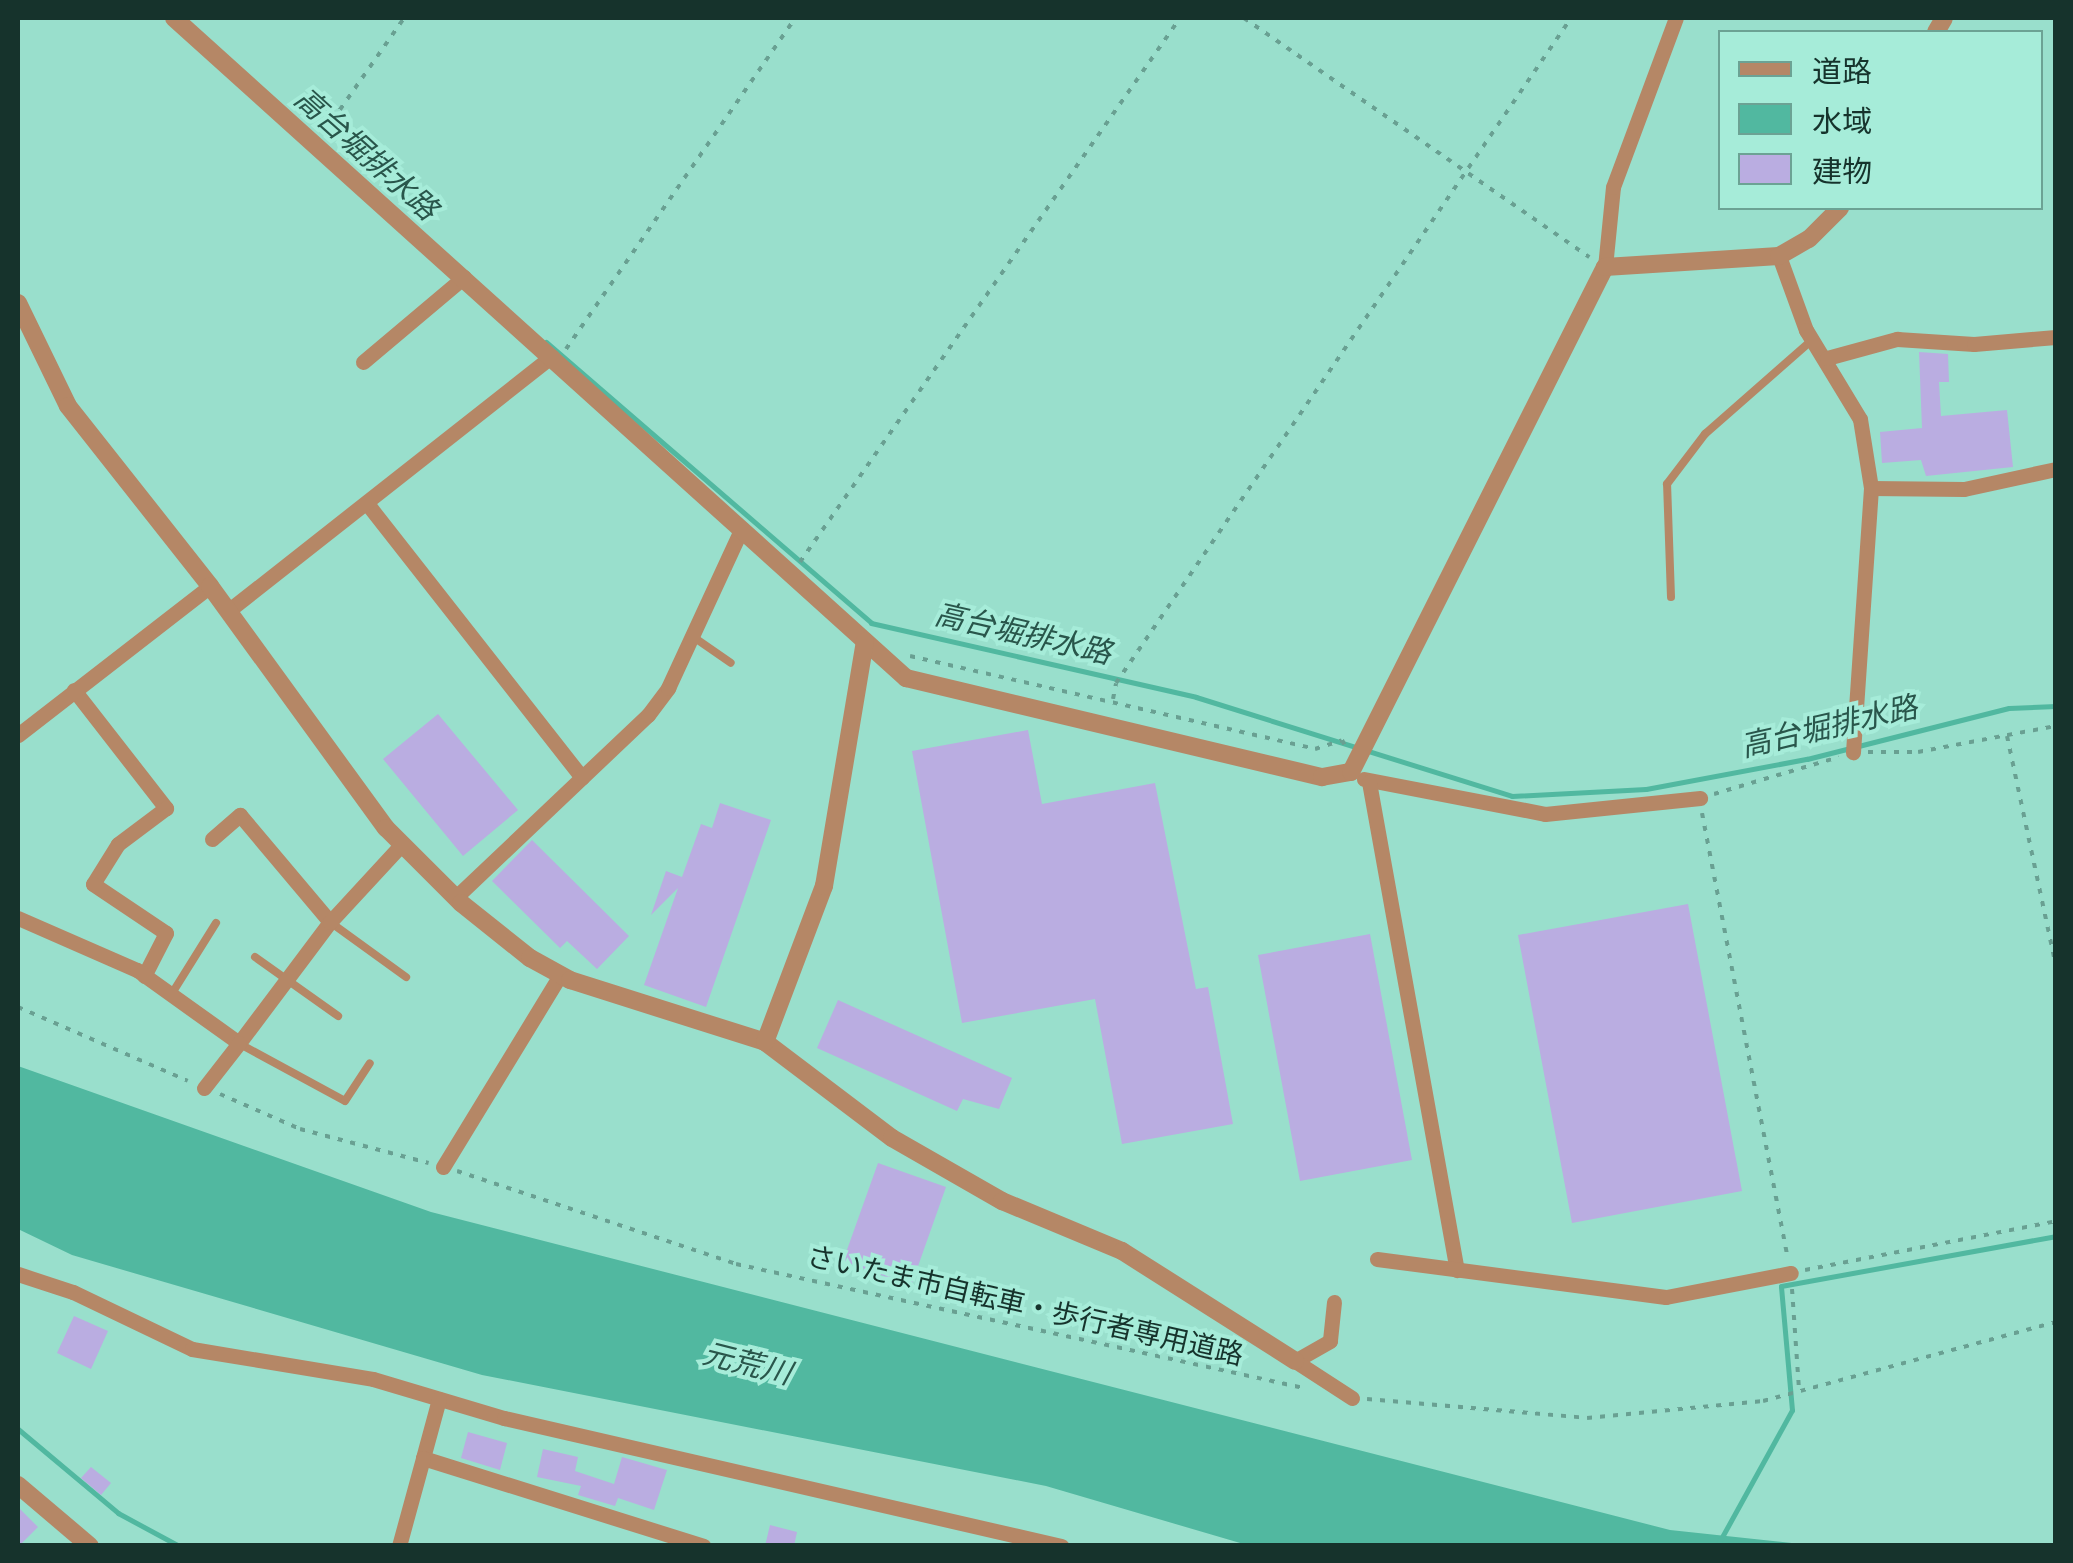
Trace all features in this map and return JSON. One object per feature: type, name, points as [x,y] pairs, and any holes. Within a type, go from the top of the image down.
[{"type":"street","points":[[174,18],[906,678],[1284,773],[1337,778],[1353,768],[1605,267],[1613,187],[1676,18]]},
{"type":"street","points":[[1605,267],[1778,256],[1810,238],[1838,210]]},
{"type":"street","points":[[1778,256],[1813,339],[1860,419],[1871,488],[1854,752]]},
{"type":"street","points":[[364,362],[464,277]]},
{"type":"street","points":[[18,303],[68,406],[210,586],[402,844],[456,898],[560,975],[765,1042],[892,1138],[1002,1201],[1122,1251],[1352,1398]]},
{"type":"street","points":[[1827,358],[1897,340],[1974,344],[2056,337]]},
{"type":"street","points":[[228,611],[555,359]]},
{"type":"street","points":[[1871,488],[1964,489],[2056,469]]},
{"type":"street","points":[[369,506],[582,778]]},
{"type":"street","points":[[456,898],[648,715],[692,636],[742,528]]},
{"type":"street","points":[[18,735],[210,586]]},
{"type":"street","points":[[765,1042],[824,886],[864,642]]},
{"type":"street","points":[[74,690],[166,808],[118,844],[93,884],[166,933],[144,976]]},
{"type":"street","points":[[1353,768],[1369,782],[1545,814],[1700,798]]},
{"type":"street","points":[[1369,782],[1456,1270]]},
{"type":"street","points":[[212,840],[240,815],[330,922]]},
{"type":"street","points":[[204,1088],[330,922],[402,844]]},
{"type":"street","points":[[18,918],[144,976],[239,1043]]},
{"type":"street","points":[[443,1167],[560,975]]},
{"type":"street","points":[[1377,1259],[1666,1296],[1790,1272]]},
{"type":"street","points":[[18,1274],[72,1292],[192,1349],[374,1379],[439,1399],[1030,1542],[1061,1546]]},
{"type":"street","points":[[1296,1361],[1330,1341],[1334,1302]]},
{"type":"street","points":[[399,1546],[439,1399]]},
{"type":"street","points":[[422,1458],[704,1546]]},
{"type":"street","points":[[18,1485],[90,1546]]},
{"type":"lane","points":[[1671,597],[1666,484],[1705,434],[1813,339]]},
{"type":"lane","points":[[692,636],[732,663]]},
{"type":"lane","points":[[330,922],[406,977]]},
{"type":"lane","points":[[172,995],[216,923]]},
{"type":"lane","points":[[255,957],[338,1016]]},
{"type":"lane","points":[[239,1043],[345,1102],[370,1063]]},
{"type":"path","points":[[316,143],[404,18]]},
{"type":"path","points":[[555,359],[795,18]]},
{"type":"path","points":[[792,574],[1180,18]]},
{"type":"path","points":[[1244,18],[1605,267]]},
{"type":"path","points":[[1113,699],[1116,684],[1571,18]]},
{"type":"path","points":[[909,656],[1113,699],[1315,749],[1342,740],[1353,768]]},
{"type":"path","points":[[1798,1391],[1790,1272],[1700,798],[1854,752],[1918,752],[2056,726]]},
{"type":"path","points":[[2007,734],[2056,966]]},
{"type":"path","name":"さいたま市自転車・歩行者専用道路","points":[[18,1007],[300,1128],[443,1167],[736,1264],[1315,1390]]},
{"type":"path","points":[[1790,1272],[2056,1221]]},
{"type":"path","points":[[1352,1398],[1586,1418],[1778,1396],[2056,1322]]},
{"type":"water","name":"元荒川","points":[[18,1066],[431,1212],[1670,1530],[1810,1545],[1247,1545],[1046,1486],[482,1375],[72,1255],[18,1229]]},
{"type":"building","points":[[1919,352],[1948,354],[1949,382],[1939,382],[1941,416],[2007,410],[2013,467],[1926,476],[1921,460],[1882,463],[1880,432],[1922,428]]},
{"type":"building","points":[[438,714],[518,810],[463,856],[383,759]]},
{"type":"building","points":[[1028,730],[1042,804],[1155,783],[1196,989],[1208,987],[1233,1124],[1122,1144],[1095,999],[962,1023],[912,751]]},
{"type":"building","points":[[720,803],[771,820],[706,1007],[644,985],[678,888],[651,915],[666,871],[682,877],[701,824],[712,828]]},
{"type":"building","points":[[532,840],[629,936],[597,969],[567,941],[560,948],[492,881]]},
{"type":"building","points":[[1688,904],[1742,1191],[1572,1223],[1518,935]]},
{"type":"building","points":[[1370,934],[1412,1160],[1300,1181],[1258,955]]},
{"type":"building","points":[[838,1000],[1012,1078],[999,1109],[963,1099],[957,1111],[817,1048]]},
{"type":"building","points":[[878,1163],[946,1187],[911,1286],[843,1261]]},
{"type":"building","points":[[74,1316],[108,1331],[91,1369],[57,1353]]},
{"type":"building","points":[[468,1432],[507,1443],[500,1470],[461,1458]]},
{"type":"building","points":[[543,1449],[578,1457],[575,1471],[614,1484],[622,1457],[667,1470],[654,1510],[618,1498],[615,1506],[578,1495],[581,1486],[537,1477]]},
{"type":"building","points":[[91,1467],[111,1483],[101,1495],[81,1478]]},
{"type":"building","points":[[18,1507],[38,1527],[19,1546],[18,1546]]},
{"type":"building","points":[[770,1525],[797,1532],[794,1546],[765,1546]]},
{"type":"waterway","name":"高台堀排水路","points":[[546,342],[871,623],[1196,697],[1512,796],[1646,789],[1807,759],[2009,708],[2056,706]]},
{"type":"waterway","points":[[1717,1546],[1792,1410],[1781,1286],[2056,1236]]},
{"type":"waterway","points":[[18,1429],[118,1513],[179,1546]]}]
